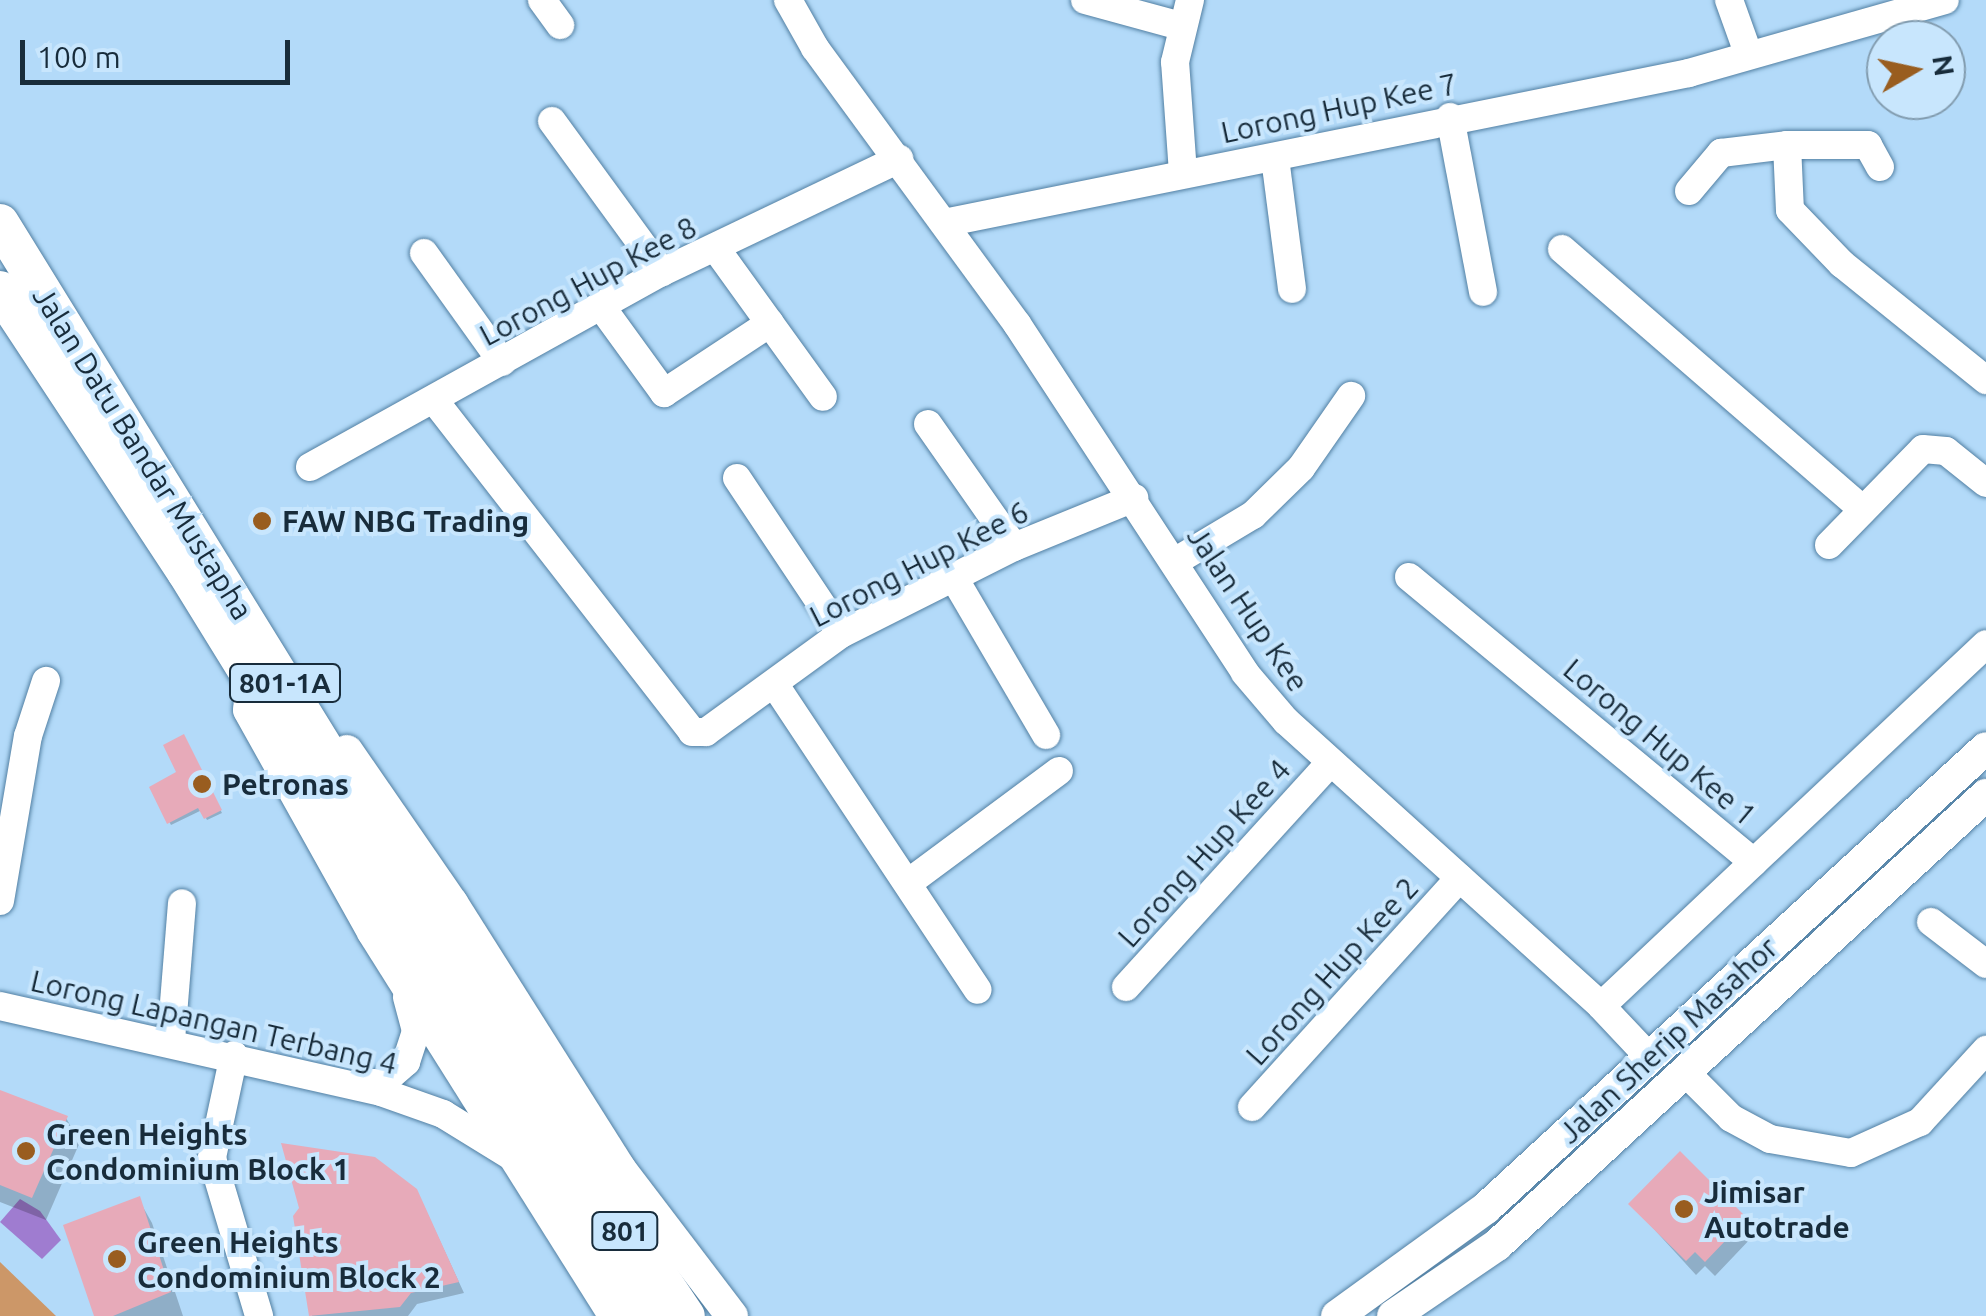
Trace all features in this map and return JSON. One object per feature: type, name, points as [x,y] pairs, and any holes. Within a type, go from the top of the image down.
[{"type":"highway","name":"Jalan Datu Bandar Mustapha","points":[[0,223],[544,1154]]},
{"type":"highway","name":"Jalan Datu Bandar Mustapha","points":[[0,290],[261,670]]},
{"type":"highway","name":"801","points":[[544,1154],[645,1316]]},
{"type":"highway","name":"801","points":[[544,1154],[686,1316]]},
{"type":"main road","points":[[615,1316],[544,1154],[398,973],[248,710],[261,670],[304,679],[620,1169],[732,1316]]},
{"type":"main road","name":"Jalan Sherip Masahor","points":[[1337,1316],[1486,1208],[1986,748]]},
{"type":"main road","name":"Jalan Sherip Masahor","points":[[1393,1316],[1497,1245],[1986,795]]},
{"type":"street","points":[[542,0],[560,25]]},
{"type":"street","name":"Jalan Hup Kee","points":[[788,0],[815,48],[899,159],[1134,498],[1245,673],[1331,762],[1600,1006],[1650,1058]]},
{"type":"street","points":[[1085,0],[1185,13],[1175,62],[1183,172]]},
{"type":"street","points":[[1728,0],[1748,53]]},
{"type":"street","name":"Lorong Hup Kee 7","points":[[944,223],[1183,172],[1275,158],[1450,116],[1690,73],[1748,53],[1945,0]]},
{"type":"street","points":[[1450,116],[1484,292]]},
{"type":"street","points":[[552,122],[662,272]]},
{"type":"street","points":[[1690,191],[1721,152],[1868,145],[1880,167]]},
{"type":"street","points":[[1787,146],[1790,210],[1802,228],[1986,380]]},
{"type":"street","points":[[1275,158],[1292,289]]},
{"type":"street","name":"Lorong Hup Kee 8","points":[[310,467],[602,309],[662,272],[718,250],[899,159]]},
{"type":"street","points":[[968,258],[1006,210]]},
{"type":"street","points":[[1562,248],[1863,510]]},
{"type":"street","points":[[718,250],[823,397]]},
{"type":"street","points":[[424,253],[502,362]]},
{"type":"street","points":[[602,309],[664,394],[770,323]]},
{"type":"street","points":[[1176,562],[1253,514],[1301,468],[1351,396]]},
{"type":"street","name":"Lorong Hup Kee 6","points":[[434,400],[692,732],[706,732],[841,634],[1014,548],[1134,498]]},
{"type":"street","points":[[928,424],[1014,548]]},
{"type":"street","points":[[1829,545],[1923,450],[1946,451],[1986,483]]},
{"type":"street","points":[[737,478],[841,634]]},
{"type":"street","name":"Lorong Hup Kee 1","points":[[1409,577],[1754,862],[1600,1006]]},
{"type":"street","points":[[954,578],[1046,736]]},
{"type":"street","points":[[1754,862],[1986,644]]},
{"type":"street","points":[[0,901],[28,736],[46,682]]},
{"type":"street","points":[[774,685],[978,990]]},
{"type":"street","points":[[0,728],[28,736]]},
{"type":"street","name":"Lorong Hup Kee 4","points":[[1126,987],[1331,762]]},
{"type":"street","points":[[908,883],[1058,770]]},
{"type":"street","name":"Lorong Hup Kee 2","points":[[1252,1107],[1460,878]]},
{"type":"street","points":[[170,1040],[182,903]]},
{"type":"street","points":[[1931,922],[1986,964]]},
{"type":"street","points":[[354,1084],[382,1082],[413,1048],[413,1014],[398,973]]},
{"type":"street","name":"Lorong Lapangan Terbang 4","points":[[0,1006],[170,1040],[354,1084],[544,1154]]},
{"type":"street","points":[[234,1055],[212,1158],[259,1316]]},
{"type":"street","points":[[1685,1072],[1731,1118],[1770,1138],[1850,1153],[1920,1122],[1981,1066]]},
{"type":"shaded area","points":[[20,1199],[40,1211],[61,1240],[42,1259],[0,1222]]},
{"type":"shaded area","points":[[0,1262],[56,1316],[0,1316]]},
{"type":"building","points":[[184,734],[222,810],[204,819],[198,808],[167,824],[149,787],[176,772],[163,745]]},
{"type":"building","name":"Green Heights Condominium Block 1","points":[[0,1090],[68,1116],[32,1198],[0,1185]]},
{"type":"building","points":[[281,1143],[375,1157],[417,1189],[459,1282],[411,1293],[400,1307],[309,1316],[293,1216],[299,1208]]},
{"type":"building","points":[[1680,1151],[1747,1218],[1705,1262],[1695,1252],[1686,1261],[1628,1204]]},
{"type":"building","name":"Green Heights Condominium Block 2","points":[[140,1196],[171,1292],[113,1316],[94,1316],[63,1225]]},
{"type":"place","name":"FAW NBG Trading","points":[[262,521]]},
{"type":"place","name":"Petronas","points":[[202,784]]},
{"type":"place","name":"Green Heights Condominium Block 1","points":[[26,1151]]},
{"type":"place","name":"Jimisar Autotrade","points":[[1684,1209]]},
{"type":"place","name":"Green Heights Condominium Block 2","points":[[117,1259]]}]
